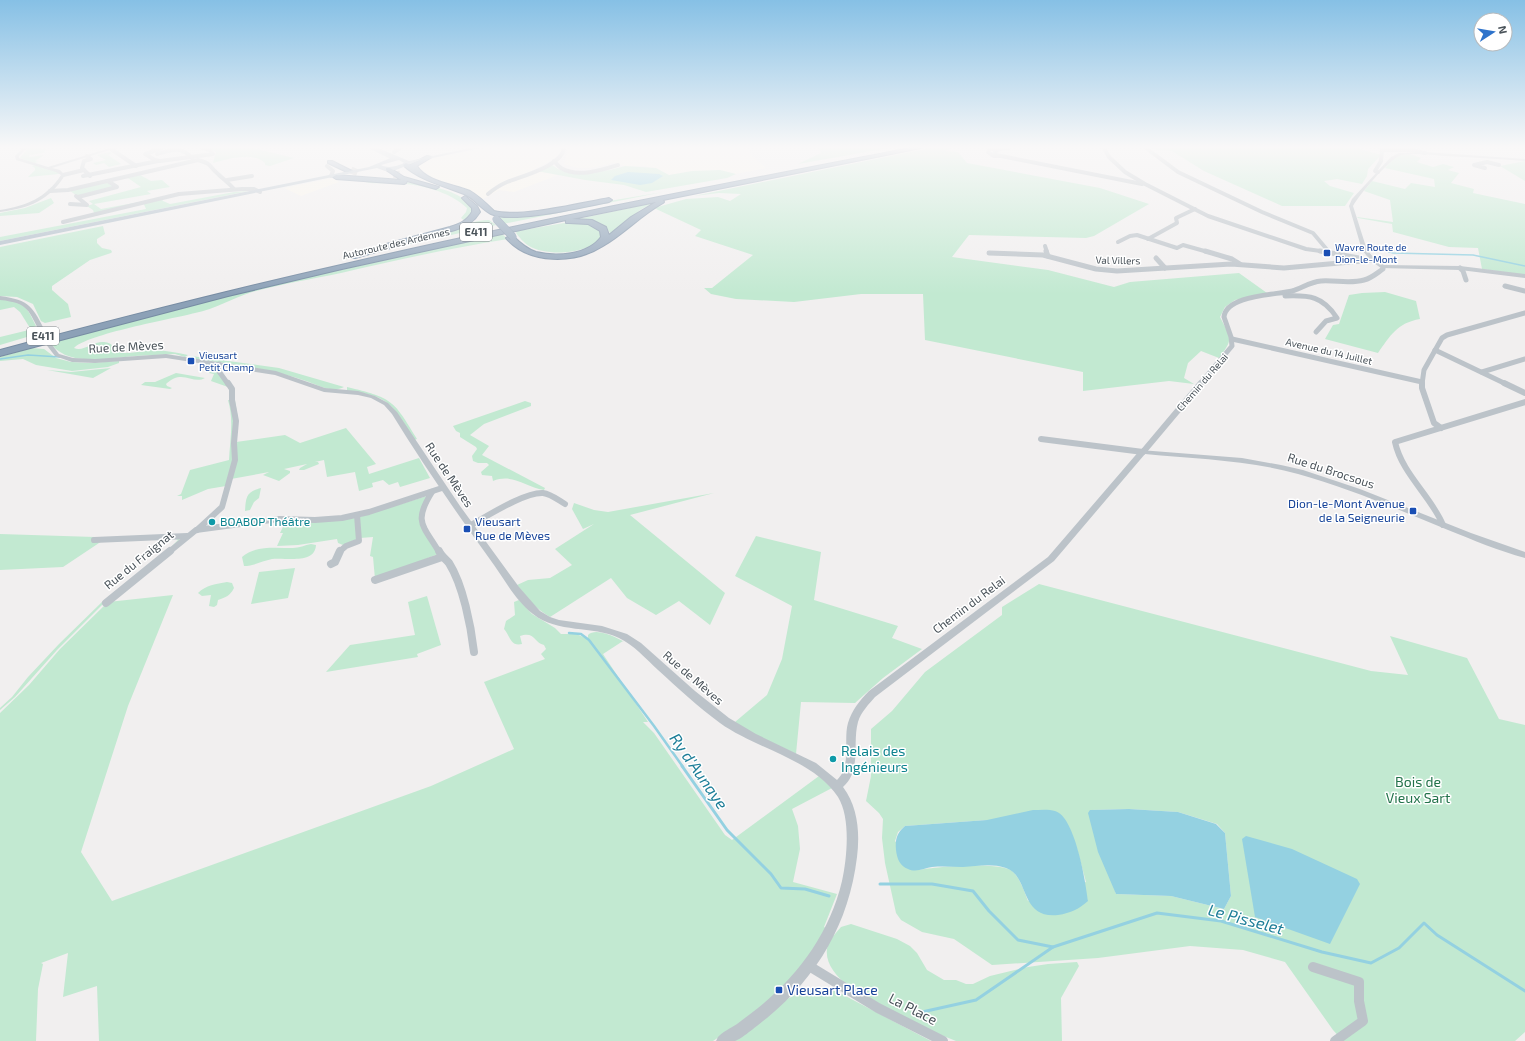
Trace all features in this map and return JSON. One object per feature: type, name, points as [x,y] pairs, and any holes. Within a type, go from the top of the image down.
[{"type":"highway","points":[[465,197],[494,220],[522,248],[538,254],[562,256],[584,252],[604,244],[651,207],[669,199],[679,197]]},
{"type":"highway","points":[[242,285],[250,281],[448,230],[462,225],[473,218],[476,212],[475,207],[465,197]]},
{"type":"highway","points":[[473,197],[492,212],[508,216],[616,199]]},
{"type":"highway","name":"Autoroute des Ardennes","points":[[0,348],[242,285],[448,238],[650,197]]},
{"type":"highway","name":"Autoroute des Ardennes","points":[[0,353],[268,283],[540,222],[669,197]]},
{"type":"highway","points":[[512,237],[528,249],[538,252],[557,254],[573,253],[592,248],[601,242],[606,234],[599,226],[583,221],[540,222]]},
{"type":"main road","points":[[0,244],[231,197]]},
{"type":"street","points":[[0,211],[31,205],[44,197]]},
{"type":"street","points":[[64,222],[167,197]]},
{"type":"street","points":[[1170,197],[1220,221],[1306,249],[1329,252],[1365,260],[1373,260]]},
{"type":"street","points":[[1230,197],[1313,233],[1320,240],[1323,247],[1329,252]]},
{"type":"street","points":[[1357,197],[1351,206],[1363,247],[1373,260],[1383,267],[1460,268],[1525,276]]},
{"type":"street","points":[[1148,239],[1177,223],[1176,218],[1195,209]]},
{"type":"street","name":"Val Villers","points":[[1118,242],[1133,235],[1177,248],[1183,245],[1189,246],[1232,259],[1240,264]]},
{"type":"street","points":[[1045,246],[1048,256]]},
{"type":"street","points":[[1169,253],[1177,248]]},
{"type":"street","name":"Val Villers","points":[[990,253],[1038,254],[1102,270],[1240,264],[1290,267],[1365,260]]},
{"type":"street","name":"Val Villers","points":[[1156,258],[1166,268]]},
{"type":"street","name":"Chemin du Relai","points":[[837,786],[847,776],[851,761],[851,736],[854,720],[860,707],[872,694],[1051,559],[1229,351],[1233,344],[1224,317],[1224,313],[1228,307],[1240,301],[1290,292],[1316,282],[1366,280],[1374,276],[1383,269],[1383,267]]},
{"type":"street","points":[[1460,268],[1463,271],[1466,280]]},
{"type":"street","points":[[1505,286],[1525,291]]},
{"type":"street","name":"Chemin du Relai","points":[[1277,294],[1283,296],[1308,296],[1318,298],[1326,303],[1339,320],[1338,323],[1328,321],[1316,332]]},
{"type":"street","points":[[0,298],[16,300],[28,305],[43,333]]},
{"type":"street","points":[[1441,428],[1434,423],[1422,388],[1422,382],[1424,370],[1442,338],[1447,335],[1525,313]]},
{"type":"street","name":"Avenue du 14 Juillet","points":[[1232,339],[1422,382]]},
{"type":"street","name":"Rue de Mèves","points":[[48,343],[57,355],[72,360],[95,361],[166,356],[276,373],[324,390],[358,393],[380,400],[395,412],[442,488],[469,526],[526,601],[540,615],[564,625],[600,628],[624,636],[635,643],[723,720],[761,743],[821,772],[837,786],[847,802],[851,816],[852,858],[842,904],[832,929],[809,966],[786,993],[750,1023],[723,1041]]},
{"type":"street","points":[[1435,350],[1525,393]]},
{"type":"street","points":[[1482,372],[1525,359]]},
{"type":"street","points":[[196,530],[222,507],[234,465],[236,421],[232,389],[218,370],[219,364]]},
{"type":"street","points":[[1443,525],[1403,462],[1395,445],[1396,442],[1525,402]]},
{"type":"street","points":[[1041,439],[1143,452]]},
{"type":"street","name":"Rue du Brocsous","points":[[1143,452],[1239,459],[1299,471],[1352,489],[1525,555]]},
{"type":"street","name":"Rue du Fraignat","points":[[106,603],[196,530],[279,519],[327,519],[357,515],[442,488]]},
{"type":"street","points":[[432,492],[422,509],[420,516],[421,522],[442,557],[451,568],[459,586],[472,630],[474,652]]},
{"type":"street","points":[[469,526],[504,507],[534,494],[546,494],[565,504]]},
{"type":"street","points":[[331,564],[335,562],[340,549],[343,546],[359,541],[357,515]]},
{"type":"street","name":"Rue du Fraignat","points":[[94,540],[187,536]]},
{"type":"street","points":[[375,580],[442,557]]},
{"type":"street","name":"La Place","points":[[809,966],[878,1008],[943,1041]]},
{"type":"street","points":[[1312,967],[1359,982],[1359,1001],[1363,1021],[1335,1041]]},
{"type":"green space","points":[[105,197],[136,197],[94,204],[101,209],[161,198],[163,201],[170,204],[210,197],[221,197],[0,241],[0,237],[146,209],[143,202],[95,216],[93,210],[87,206],[93,204],[89,201]]},
{"type":"green space","points":[[452,197],[459,197],[467,201],[474,211],[465,221],[461,218],[466,212],[467,208]]},
{"type":"green space","points":[[640,197],[503,224],[494,215],[519,216]]},
{"type":"green space","points":[[718,197],[730,201],[737,197],[1126,197],[1149,204],[1094,236],[1086,238],[969,235],[952,257],[1048,270],[1114,287],[1130,282],[1239,273],[1267,293],[1235,300],[1225,307],[1220,317],[1228,334],[1229,342],[1219,358],[1201,351],[1188,363],[1184,378],[1194,384],[1169,381],[1083,391],[1083,372],[925,340],[923,294],[861,294],[794,302],[736,299],[711,294],[704,288],[712,288],[753,255],[695,236],[701,230],[654,208],[686,199]]},
{"type":"green space","points":[[1261,197],[1352,197],[1345,206],[1282,206]]},
{"type":"green space","points":[[1380,197],[1490,197],[1525,204],[1525,275],[1482,269],[1478,248],[1449,247],[1393,232],[1392,224],[1357,217],[1393,222],[1390,200]]},
{"type":"green space","points":[[51,198],[54,203],[39,213],[0,216],[0,213],[25,208]]},
{"type":"green space","points":[[653,203],[640,210],[611,235],[605,227],[597,222],[578,219]]},
{"type":"green space","points":[[489,220],[496,225],[339,260],[422,239],[474,222]]},
{"type":"green space","points":[[570,222],[591,225],[602,232],[602,237],[596,243],[578,250],[568,252],[546,252],[529,246],[523,242],[516,233],[517,231]]},
{"type":"green space","points":[[103,226],[105,234],[97,239],[97,243],[102,248],[111,250],[112,252],[90,260],[52,286],[52,290],[68,304],[71,317],[45,323],[41,321],[33,304],[17,297],[0,296],[0,247]]},
{"type":"green space","points":[[502,234],[508,239],[424,254],[252,292],[202,311],[95,337],[74,348],[81,349],[96,343],[107,342],[119,351],[125,353],[160,350],[188,355],[185,357],[175,354],[91,360],[69,356],[60,352],[52,345],[54,342],[246,291]]},
{"type":"green space","points":[[1385,292],[1416,301],[1420,319],[1405,324],[1395,331],[1378,353],[1325,339],[1333,325],[1339,324],[1349,295]]},
{"type":"green space","points":[[0,299],[23,305],[36,326],[30,328],[20,312],[14,307],[0,310]]},
{"type":"green space","points":[[33,329],[37,334],[0,345],[0,337]]},
{"type":"green space","points":[[32,348],[44,349],[56,358],[71,362],[91,363],[119,361],[119,363],[108,367],[72,371],[36,365],[23,359],[0,361],[0,357]]},
{"type":"green space","points":[[191,356],[279,368],[344,387],[340,389],[326,388],[279,373],[189,358]]},
{"type":"green space","points":[[206,364],[214,366],[228,387],[211,381],[214,374],[209,373],[210,368],[204,368],[203,366]]},
{"type":"green space","points":[[111,368],[93,378],[47,370],[71,372]]},
{"type":"green space","points":[[176,373],[205,378],[196,380],[177,377],[166,384],[172,388],[170,389],[141,385],[145,382],[155,382]]},
{"type":"green space","points":[[347,387],[374,394],[390,402],[402,416],[417,439],[414,440],[401,418],[388,404],[372,395],[347,391]]},
{"type":"green space","points":[[228,400],[235,401],[238,418],[236,442],[285,435],[300,443],[346,428],[376,464],[367,467],[369,474],[419,458],[430,478],[400,487],[398,482],[389,485],[383,480],[372,483],[373,487],[359,491],[355,472],[327,477],[324,460],[315,462],[318,462],[319,464],[304,470],[299,470],[307,464],[284,469],[290,471],[290,473],[279,481],[263,475],[269,472],[231,479],[233,459],[226,486],[208,489],[182,500],[182,496],[177,496],[181,494],[190,470],[229,460],[231,415]]},
{"type":"green space","points":[[525,401],[531,403],[531,406],[484,424],[470,435],[489,446],[482,455],[545,488],[544,490],[519,481],[500,479],[493,481],[492,476],[482,475],[481,472],[489,465],[487,463],[478,463],[473,461],[472,456],[477,449],[476,447],[460,437],[460,433],[456,431],[453,426]]},
{"type":"green space","points":[[261,488],[259,498],[254,502],[250,510],[245,511],[246,502],[250,493]]},
{"type":"green space","points":[[714,493],[630,515],[725,593],[710,625],[679,601],[656,615],[627,598],[611,578],[550,617],[532,603],[517,585],[528,580],[550,578],[572,565],[555,549],[594,524],[583,529],[572,509],[574,503],[594,510],[608,512]]},
{"type":"green space","points":[[427,496],[420,511],[438,554],[375,579],[373,557],[370,556],[373,537],[360,538],[359,517]]},
{"type":"green space","points":[[355,518],[357,539],[343,545],[338,543],[337,539],[298,545],[277,546],[283,533],[280,533],[284,525],[298,524],[300,521]]},
{"type":"green space","points":[[0,534],[95,537],[93,541],[176,537],[180,540],[104,603],[57,650],[15,697],[0,710],[0,708],[12,697],[28,677],[59,644],[102,602],[178,540],[173,538],[102,541],[63,567],[0,570]]},
{"type":"green space","points":[[756,536],[821,552],[814,600],[898,626],[892,638],[922,649],[883,678],[855,703],[801,702],[796,754],[752,733],[735,722],[767,695],[782,659],[792,606],[735,576]]},
{"type":"green space","points":[[311,544],[316,545],[314,551],[311,555],[305,558],[272,559],[244,566],[242,557],[253,551],[266,548],[295,548]]},
{"type":"green space","points":[[295,568],[288,598],[251,604],[259,572]]},
{"type":"green space","points":[[227,582],[232,583],[234,588],[228,596],[218,600],[217,605],[214,607],[209,606],[211,595],[202,596],[198,593],[201,590],[215,584]]},
{"type":"green space","name":"Bois de Vieux Sart","points":[[1039,584],[1371,671],[1408,675],[1390,636],[1467,658],[1499,719],[1525,725],[1525,1032],[1515,1041],[1343,1041],[1333,1030],[1285,962],[1243,950],[1190,946],[1098,958],[992,965],[954,939],[922,932],[901,920],[896,913],[885,863],[882,838],[883,819],[879,813],[866,801],[871,776],[871,729],[892,711],[925,672],[1002,615],[1002,607]],"holes":[[[1129,809],[1178,812],[1217,824],[1225,833],[1231,896],[1224,909],[1171,896],[1116,894],[1090,810]],[[987,820],[1069,827],[1086,882],[1028,901],[1020,881],[1012,871],[1005,868],[981,865],[938,867],[918,870],[895,841],[898,832],[905,826]]]},
{"type":"green space","points":[[173,595],[128,706],[81,852],[112,901],[431,786],[514,749],[484,682],[545,659],[541,654],[546,649],[544,645],[532,636],[520,636],[522,644],[515,644],[504,629],[506,621],[515,615],[514,602],[519,600],[532,614],[555,628],[561,634],[576,634],[588,639],[588,635],[597,632],[623,641],[603,654],[648,722],[643,722],[654,733],[725,835],[732,840],[819,776],[832,788],[792,809],[798,826],[800,849],[793,882],[837,894],[824,927],[826,928],[811,955],[778,992],[753,1013],[713,1041],[99,1041],[97,986],[63,997],[68,953],[41,963],[43,964],[38,989],[36,1041],[0,1041],[0,713],[29,685],[60,649],[108,602]]},
{"type":"green space","points":[[427,596],[441,645],[417,654],[418,657],[326,672],[350,645],[415,635],[408,602]]},
{"type":"green space","points":[[851,924],[897,939],[910,946],[917,953],[927,970],[944,980],[956,980],[966,984],[973,984],[990,976],[1028,967],[1077,962],[1079,966],[1061,998],[1062,1041],[956,1041],[916,1025],[846,984],[832,969],[829,964],[827,954],[829,943],[841,927]]},
{"type":"green space","points":[[821,989],[836,991],[931,1041],[731,1041],[789,998],[802,992]]},
{"type":"water","points":[[1129,809],[1178,812],[1216,824],[1225,833],[1231,896],[1224,909],[1171,896],[1116,894],[1098,852],[1088,813],[1090,810]]},
{"type":"water","points":[[1033,810],[1055,811],[1062,816],[1074,837],[1082,866],[1088,901],[1071,912],[1058,915],[1046,914],[1037,910],[1026,896],[1019,879],[1014,872],[1001,866],[984,865],[932,867],[914,871],[905,868],[898,859],[896,839],[900,831],[905,826],[987,820]]},
{"type":"water","points":[[1246,836],[1292,849],[1357,879],[1360,884],[1330,944],[1255,917],[1242,839]]},
{"type":"waterway","points":[[1368,245],[1386,251]]},
{"type":"waterway","points":[[1386,251],[1393,253],[1473,255],[1525,266]]},
{"type":"waterway","points":[[0,359],[28,355],[60,357]]},
{"type":"waterway","name":"Ry d'Aunaye","points":[[569,633],[581,634],[589,640],[683,767]]},
{"type":"waterway","name":"Ry d'Aunaye","points":[[682,766],[727,830],[771,874],[781,888],[805,889],[829,896]]},
{"type":"waterway","name":"Ry d'Aunaye","points":[[880,884],[932,884],[973,891],[989,911],[1018,940],[1053,947]]},
{"type":"waterway","name":"Le Pisselet","points":[[1053,947],[1157,913],[1221,921],[1322,952],[1371,963],[1399,948],[1424,923],[1437,935],[1525,991]]},
{"type":"waterway","name":"Le Pisselet","points":[[922,1012],[976,1000],[1053,947]]},
{"type":"tunnel","points":[[43,333],[48,343]]},
{"type":"place","name":"Wavre Route de Dion-le-Mont","points":[[1327,253]]},
{"type":"place","name":"Vieusart Petit Champ","points":[[191,361]]},
{"type":"place","name":"Dion-le-Mont Avenue de la Seigneurie","points":[[1413,511]]},
{"type":"place","name":"BOABOP Théâtre","points":[[212,522]]},
{"type":"place","name":"Vieusart Rue de Mèves","points":[[467,529]]},
{"type":"place","name":"Relais des Ingénieurs","points":[[833,759]]},
{"type":"place","name":"Vieusart Place","points":[[779,990]]}]
